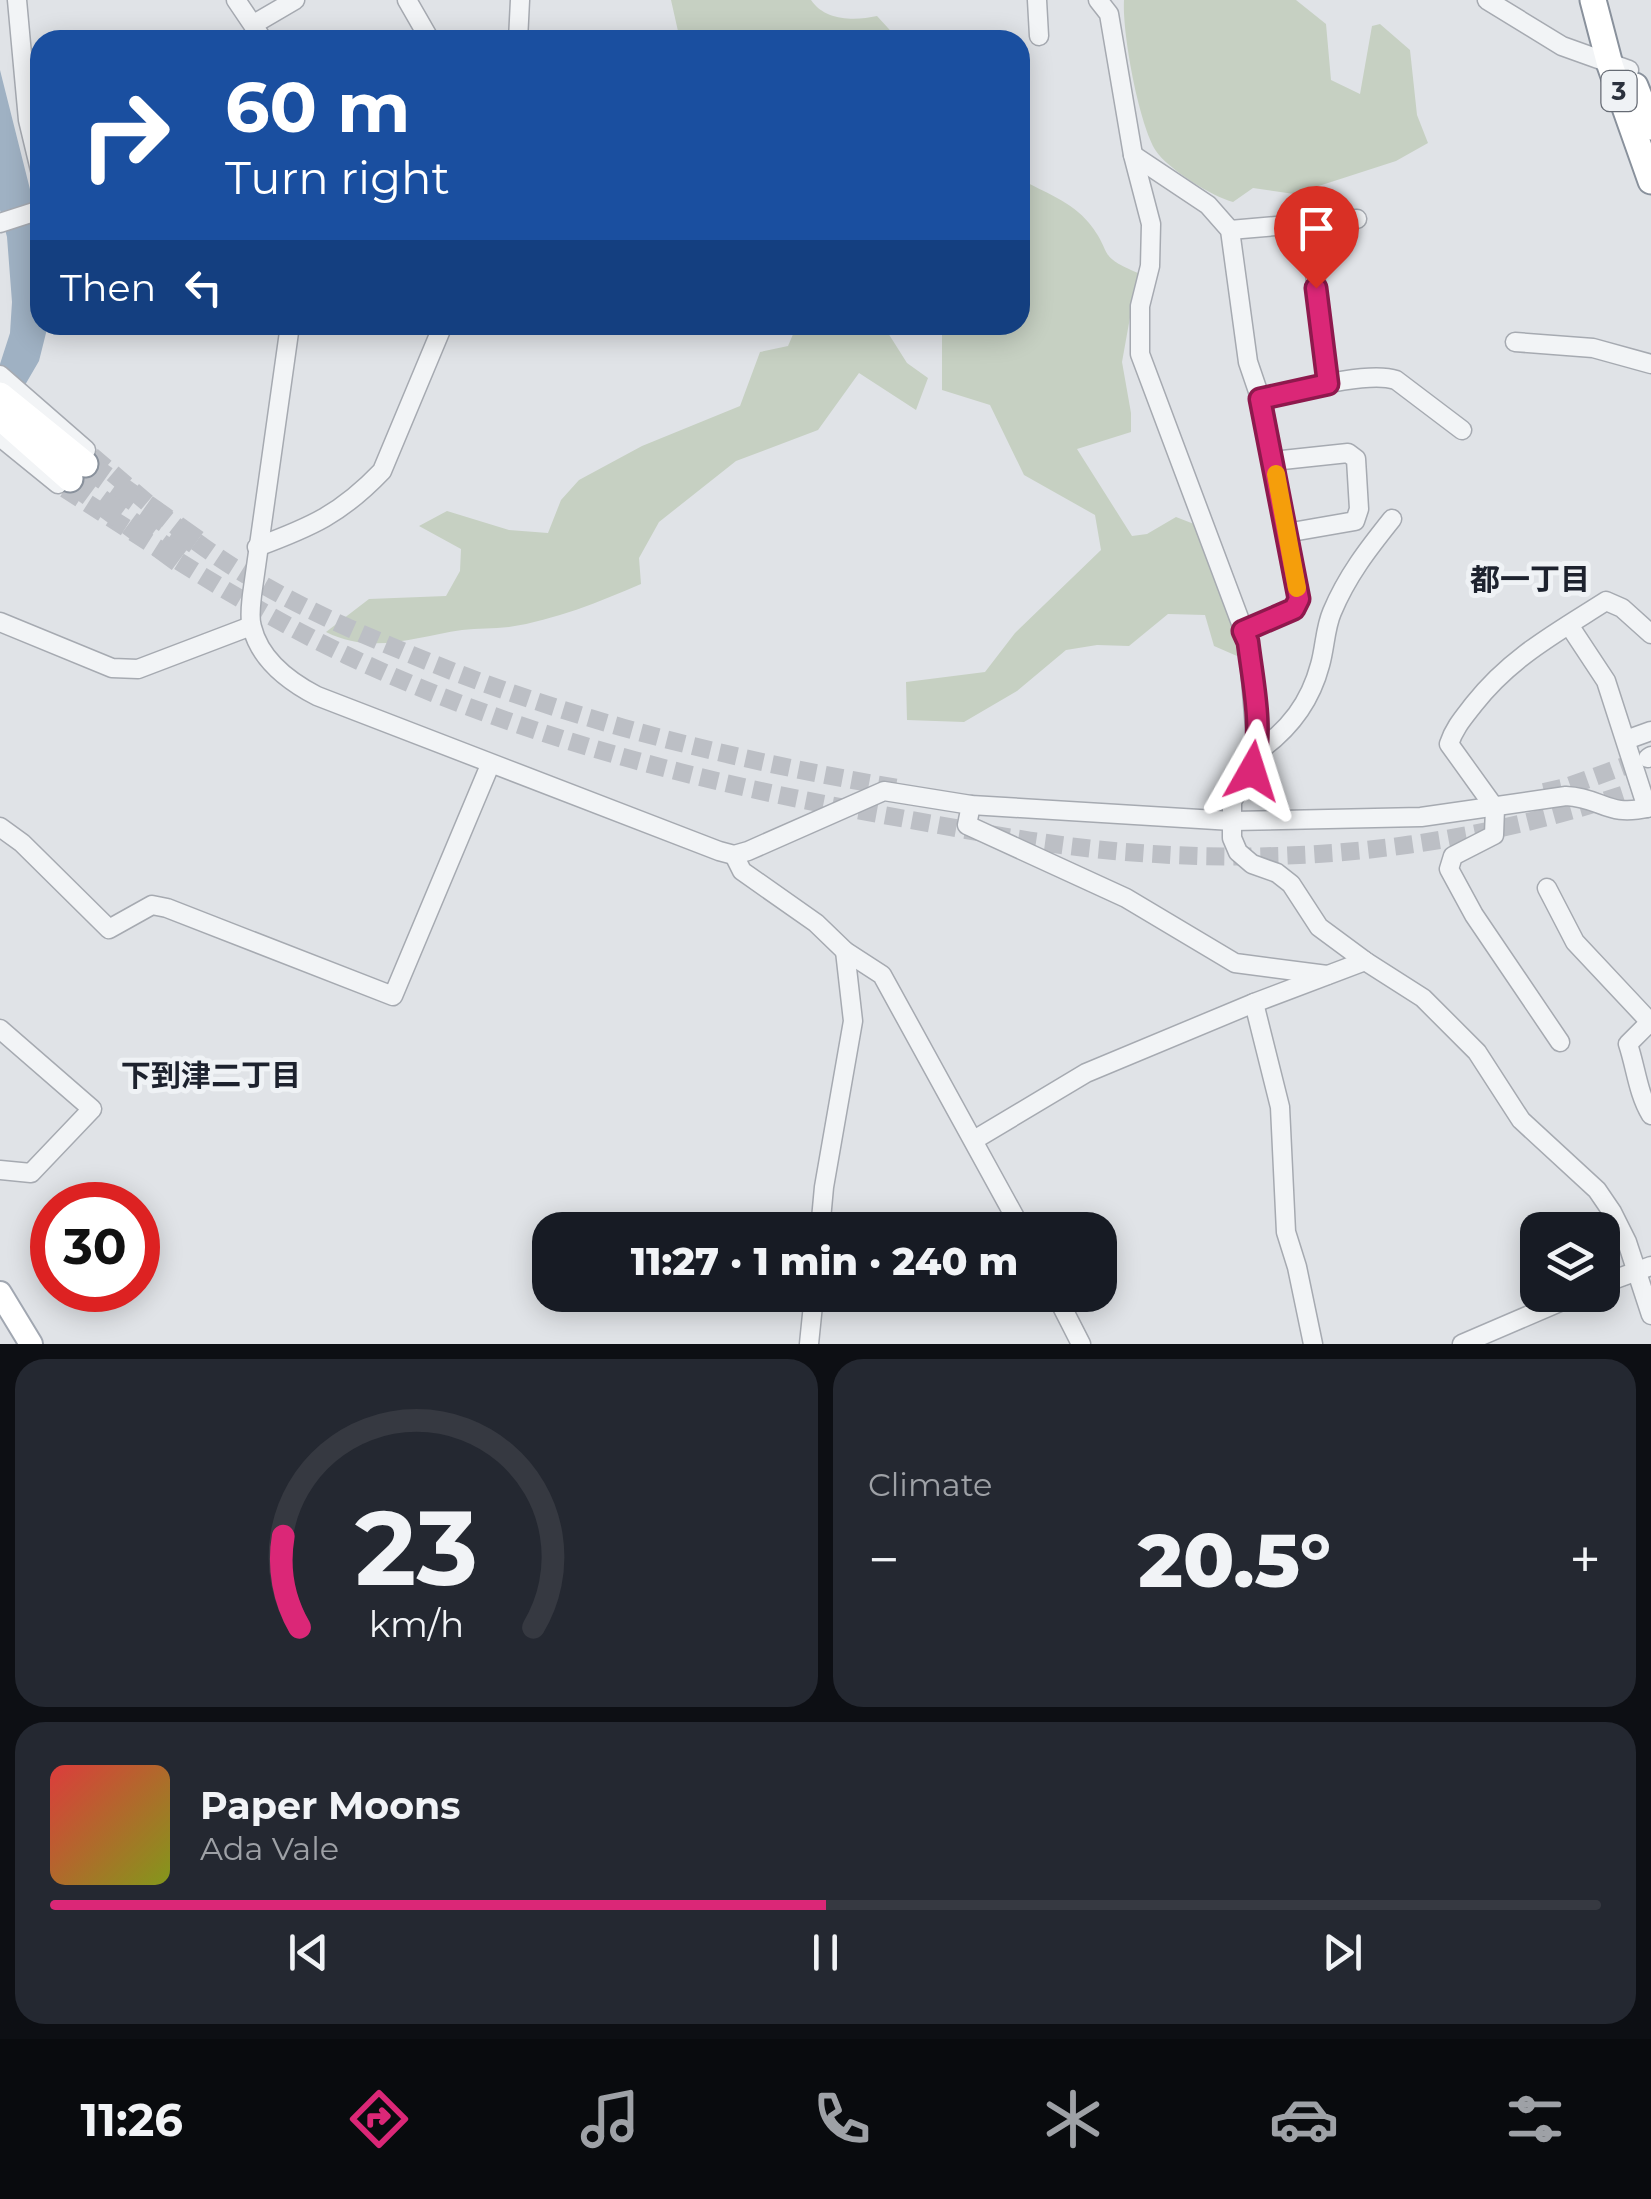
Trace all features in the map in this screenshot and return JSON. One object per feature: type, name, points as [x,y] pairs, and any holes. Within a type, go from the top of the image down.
[{"type":"highway","name":"3","points":[[1594,0],[1620,68],[1651,181]]},
{"type":"highway","name":"3","points":[[1610,0],[1620,68],[1651,127]]},
{"type":"highway","points":[[0,394],[16,427],[78,472]]},
{"type":"main road","points":[[0,1293],[8,1324],[31,1344]]},
{"type":"street","points":[[17,0],[30,128]]},
{"type":"street","points":[[236,0],[258,30]]},
{"type":"street","points":[[261,30],[295,0]]},
{"type":"street","points":[[407,0],[424,30]]},
{"type":"street","points":[[518,30],[520,0]]},
{"type":"street","points":[[1037,0],[1038,36]]},
{"type":"street","points":[[1098,0],[1109,14],[1133,155],[1152,224],[1150,266],[1140,306],[1140,354],[1248,642],[1257,752],[1252,771],[1232,801],[1232,838],[1238,852],[1252,864],[1277,873],[1291,884],[1319,926],[1423,998],[1476,1052],[1521,1120],[1597,1190],[1644,1267],[1651,1315]]},
{"type":"street","points":[[1487,0],[1562,46],[1620,68]]},
{"type":"street","points":[[1133,155],[1208,206],[1230,230],[1248,362],[1260,399],[1299,599],[1294,609],[1243,631]]},
{"type":"street","points":[[0,223],[30,213]]},
{"type":"street","points":[[1230,230],[1357,219]]},
{"type":"street","points":[[1308,223],[1328,384]]},
{"type":"street","points":[[289,335],[257,546],[251,626],[269,658],[295,684],[490,765],[734,855],[742,871],[882,975],[1012,1212]]},
{"type":"street","points":[[257,546],[316,525],[382,472],[440,335]]},
{"type":"street","points":[[1515,342],[1593,348],[1651,364]]},
{"type":"street","points":[[0,375],[16,427]]},
{"type":"street","points":[[1260,399],[1328,384],[1386,377],[1396,380],[1462,430]]},
{"type":"street","points":[[1273,460],[1348,453],[1356,459],[1359,510],[1355,521],[1286,533]]},
{"type":"street","points":[[1257,752],[1280,737],[1298,718],[1320,668],[1330,616],[1357,562],[1392,520]]},
{"type":"street","points":[[1560,1042],[1474,915],[1449,869],[1453,856],[1494,834],[1495,808],[1449,744],[1453,731],[1514,659],[1606,602],[1622,608],[1651,634]]},
{"type":"street","points":[[0,622],[112,668],[138,668],[251,626]]},
{"type":"street","points":[[734,855],[884,790],[971,805],[1232,821],[1421,817],[1566,796],[1615,811],[1649,807],[1606,682],[1569,625]]},
{"type":"street","points":[[1626,740],[1651,731]]},
{"type":"street","points":[[0,827],[22,843],[109,929],[152,905],[167,908],[394,996],[490,765]]},
{"type":"street","points":[[971,805],[968,825],[1126,898],[1235,962],[1329,975]]},
{"type":"street","points":[[1547,888],[1575,942],[1651,1023],[1628,1044],[1642,1100],[1651,1115]]},
{"type":"street","points":[[822,1212],[854,1021],[844,950]]},
{"type":"street","points":[[974,1140],[1086,1074],[1365,961]]},
{"type":"street","points":[[1254,1003],[1280,1107],[1286,1232],[1313,1344]]},
{"type":"street","points":[[0,1029],[92,1110],[31,1173],[0,1170]]},
{"type":"street","points":[[1620,1277],[1644,1267]]},
{"type":"street","points":[[809,1344],[812,1312]]},
{"type":"street","points":[[1065,1312],[1081,1344]]},
{"type":"street","points":[[1462,1344],[1536,1312]]},
{"type":"green space","points":[[671,0],[811,0],[832,16],[877,16],[890,30],[678,30]]},
{"type":"green space","points":[[1124,0],[1296,0],[1326,24],[1331,80],[1360,94],[1372,26],[1380,24],[1410,50],[1417,115],[1428,143],[1396,161],[1294,194],[1253,188],[1233,202],[1214,194],[1170,166],[1156,151],[1133,78]]},
{"type":"green space","points":[[1030,184],[1074,209],[1097,233],[1110,257],[1138,273],[1122,362],[1131,432],[1077,449],[1132,536],[1147,534],[1176,517],[1194,524],[1236,632],[1237,656],[1214,646],[1205,615],[1168,614],[1129,646],[1097,645],[1066,650],[1017,691],[964,722],[907,720],[906,682],[985,672],[1015,633],[1101,550],[1095,515],[1024,475],[990,405],[942,390],[942,335],[1030,335]]},
{"type":"green space","points":[[793,335],[889,335],[907,363],[928,378],[916,410],[859,373],[818,430],[736,461],[659,522],[639,558],[641,584],[560,615],[503,628],[377,643],[343,639],[326,632],[369,599],[446,596],[460,571],[461,549],[419,526],[447,511],[509,530],[548,533],[561,500],[579,480],[642,446],[740,406],[760,352],[788,346]]},
{"type":"water","points":[[0,70],[30,189],[30,335],[46,335],[39,361],[0,428],[0,364],[10,333],[12,302],[7,237],[0,210]]},
{"type":"tunnel","points":[[92,456],[184,533],[245,575],[400,650],[521,696],[645,734],[771,764],[898,788]]},
{"type":"tunnel","points":[[85,464],[199,544]]},
{"type":"tunnel","points":[[70,479],[186,565]]},
{"type":"tunnel","points":[[65,489],[274,618],[408,683],[601,751],[734,785],[867,812],[1106,850],[1270,856],[1335,853],[1463,836],[1589,805],[1651,785]]},
{"type":"tunnel","points":[[1544,792],[1647,758]]},
{"type":"slow traffic","points":[[1276,474],[1297,588]]},
{"type":"district","name":"都一丁目","points":[[1530,580]]},
{"type":"district","name":"下到津二丁目","points":[[211,1076]]},
{"type":"route","points":[[1252,771],[1258,731],[1248,642],[1243,631],[1294,609],[1299,599],[1260,399],[1328,384],[1316,288]]}]
